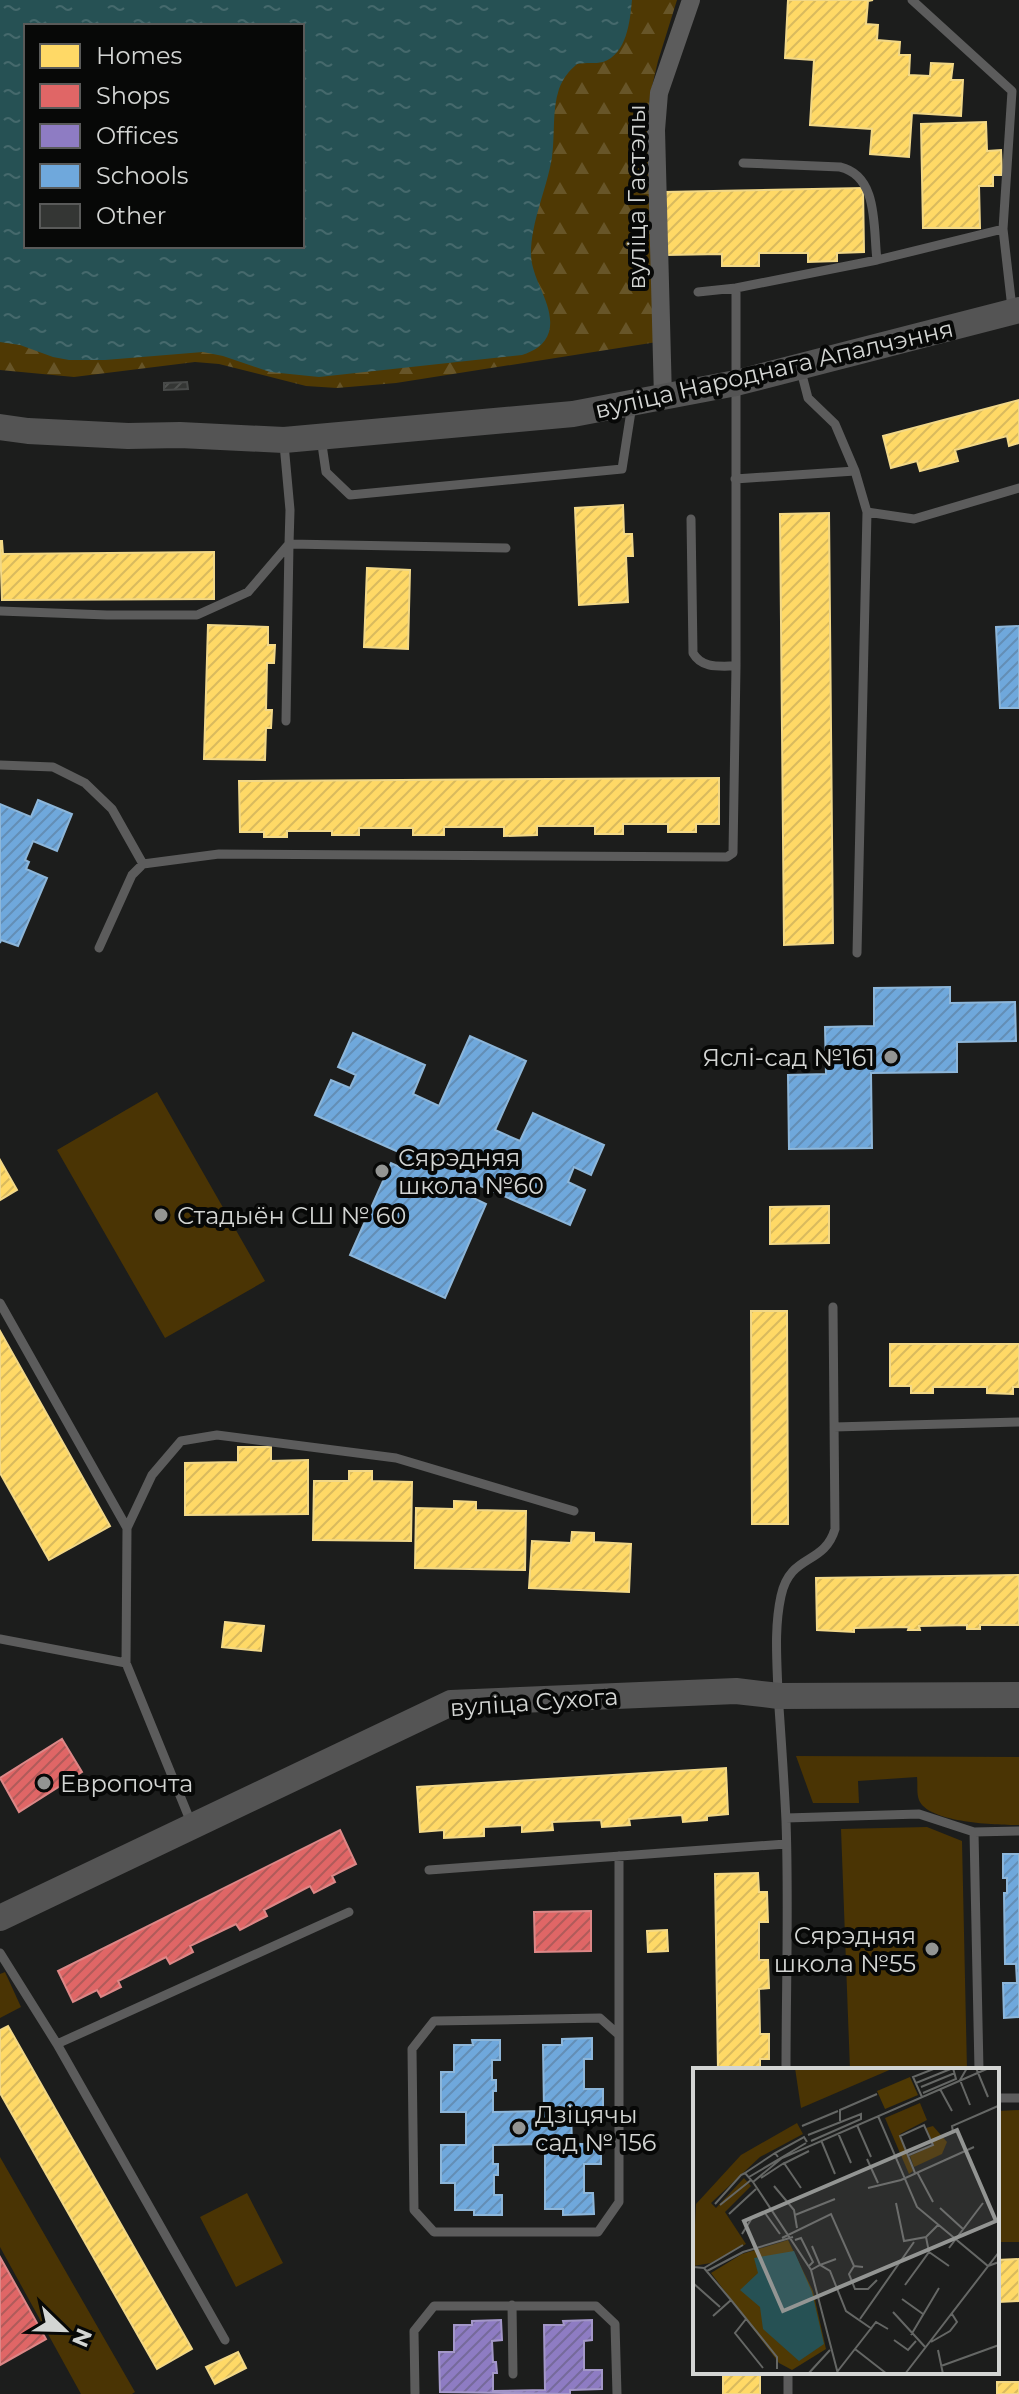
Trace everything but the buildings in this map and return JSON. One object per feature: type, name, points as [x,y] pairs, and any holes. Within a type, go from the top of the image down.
[{"type":"street","name":"вуліца Гастэлы","points":[[663,398],[656,130],[659,93],[691,0]]},
{"type":"street","name":"вуліца Народнага Апалчэння","points":[[0,427],[128,436],[284,440],[558,416],[632,405],[736,383],[1016,311]]},
{"type":"street","name":"вуліца Сухога","points":[[0,1918],[451,1703],[736,1691],[779,1696],[1019,1695]]},
{"type":"lane","points":[[912,0],[1012,91],[1003,229],[1016,311]]},
{"type":"lane","points":[[743,163],[840,167],[859,176],[866,185],[869,197],[877,260]]},
{"type":"lane","points":[[698,292],[736,288],[877,260],[1003,229]]},
{"type":"lane","points":[[99,948],[132,875],[143,864],[219,854],[727,857],[733,853],[736,288]]},
{"type":"lane","points":[[800,366],[808,398],[835,424],[855,471],[867,512],[857,953]]},
{"type":"lane","points":[[321,435],[326,472],[350,495],[622,469],[632,405]]},
{"type":"lane","points":[[284,440],[290,510],[286,721]]},
{"type":"lane","points":[[735,479],[855,471]]},
{"type":"lane","points":[[867,512],[914,519],[1019,488]]},
{"type":"lane","points":[[691,519],[693,653],[698,662],[706,665],[736,666]]},
{"type":"lane","points":[[289,544],[506,548]]},
{"type":"lane","points":[[0,611],[197,615],[248,592],[289,544]]},
{"type":"lane","points":[[0,765],[53,767],[85,783],[112,809],[143,864]]},
{"type":"lane","points":[[0,1303],[127,1528]]},
{"type":"lane","points":[[786,2068],[786,1818],[776,1654],[781,1596],[787,1577],[798,1564],[831,1544],[835,1529],[833,1307]]},
{"type":"lane","points":[[834,1427],[1019,1422]]},
{"type":"lane","points":[[192,1825],[126,1663],[127,1528],[152,1475],[181,1441],[217,1435],[396,1458],[574,1511]]},
{"type":"lane","points":[[0,1639],[126,1663]]},
{"type":"lane","points":[[786,1818],[919,1814],[974,1832],[1019,1831]]},
{"type":"lane","points":[[974,1832],[979,2068]]},
{"type":"lane","points":[[429,1870],[786,1844]]},
{"type":"lane","points":[[619,1856],[619,2035],[619,2202],[598,2232],[434,2232],[414,2210],[412,2049],[434,2021],[600,2018],[619,2035]]},
{"type":"lane","points":[[57,2044],[349,1912]]},
{"type":"lane","points":[[0,1953],[57,2044],[225,2340]]},
{"type":"lane","points":[[512,2305],[513,2374]]},
{"type":"lane","points":[[415,2394],[414,2331],[434,2306],[512,2305],[596,2306],[615,2324],[617,2394]]},
{"type":"shaded area","name":"Стадыён СШ № 60","points":[[157,1092],[265,1281],[165,1338],[57,1150]]},
{"type":"shaded area","points":[[796,1756],[1019,1757],[1019,1825],[951,1819],[937,1814],[920,1802],[917,1777],[858,1781],[859,1803],[813,1803]]},
{"type":"shaded area","points":[[927,1827],[962,1841],[967,2068],[850,2068],[841,1829]]},
{"type":"shaded area","points":[[5,1972],[21,2007],[0,2018],[0,1974]]},
{"type":"shaded area","points":[[1019,2110],[1019,2242],[999,2242],[999,2111]]},
{"type":"shaded area","points":[[0,2157],[135,2392],[132,2394],[81,2394],[0,2247]]},
{"type":"shaded area","points":[[247,2193],[283,2263],[236,2287],[200,2217]]},
{"type":"green space","points":[[0,0],[677,0],[650,95],[647,130],[657,342],[396,383],[337,388],[306,386],[219,364],[195,362],[74,377],[0,370]]},
{"type":"water","points":[[0,0],[632,0],[626,36],[617,52],[603,62],[577,64],[566,75],[559,89],[554,114],[552,157],[532,242],[532,264],[550,322],[547,337],[535,349],[522,355],[319,377],[270,372],[203,352],[69,360],[0,342]]},
{"type":"place","name":"Яслі-сад №161","points":[[891,1057]]},
{"type":"place","name":"Сярэдняя школа №60","points":[[382,1171]]},
{"type":"place","name":"Стадыён СШ № 60","points":[[161,1215]]},
{"type":"place","name":"Европочта","points":[[44,1783]]},
{"type":"place","name":"Сярэдняя школа №55","points":[[932,1949]]},
{"type":"place","name":"Дзіцячы сад № 156","points":[[519,2128]]}]
